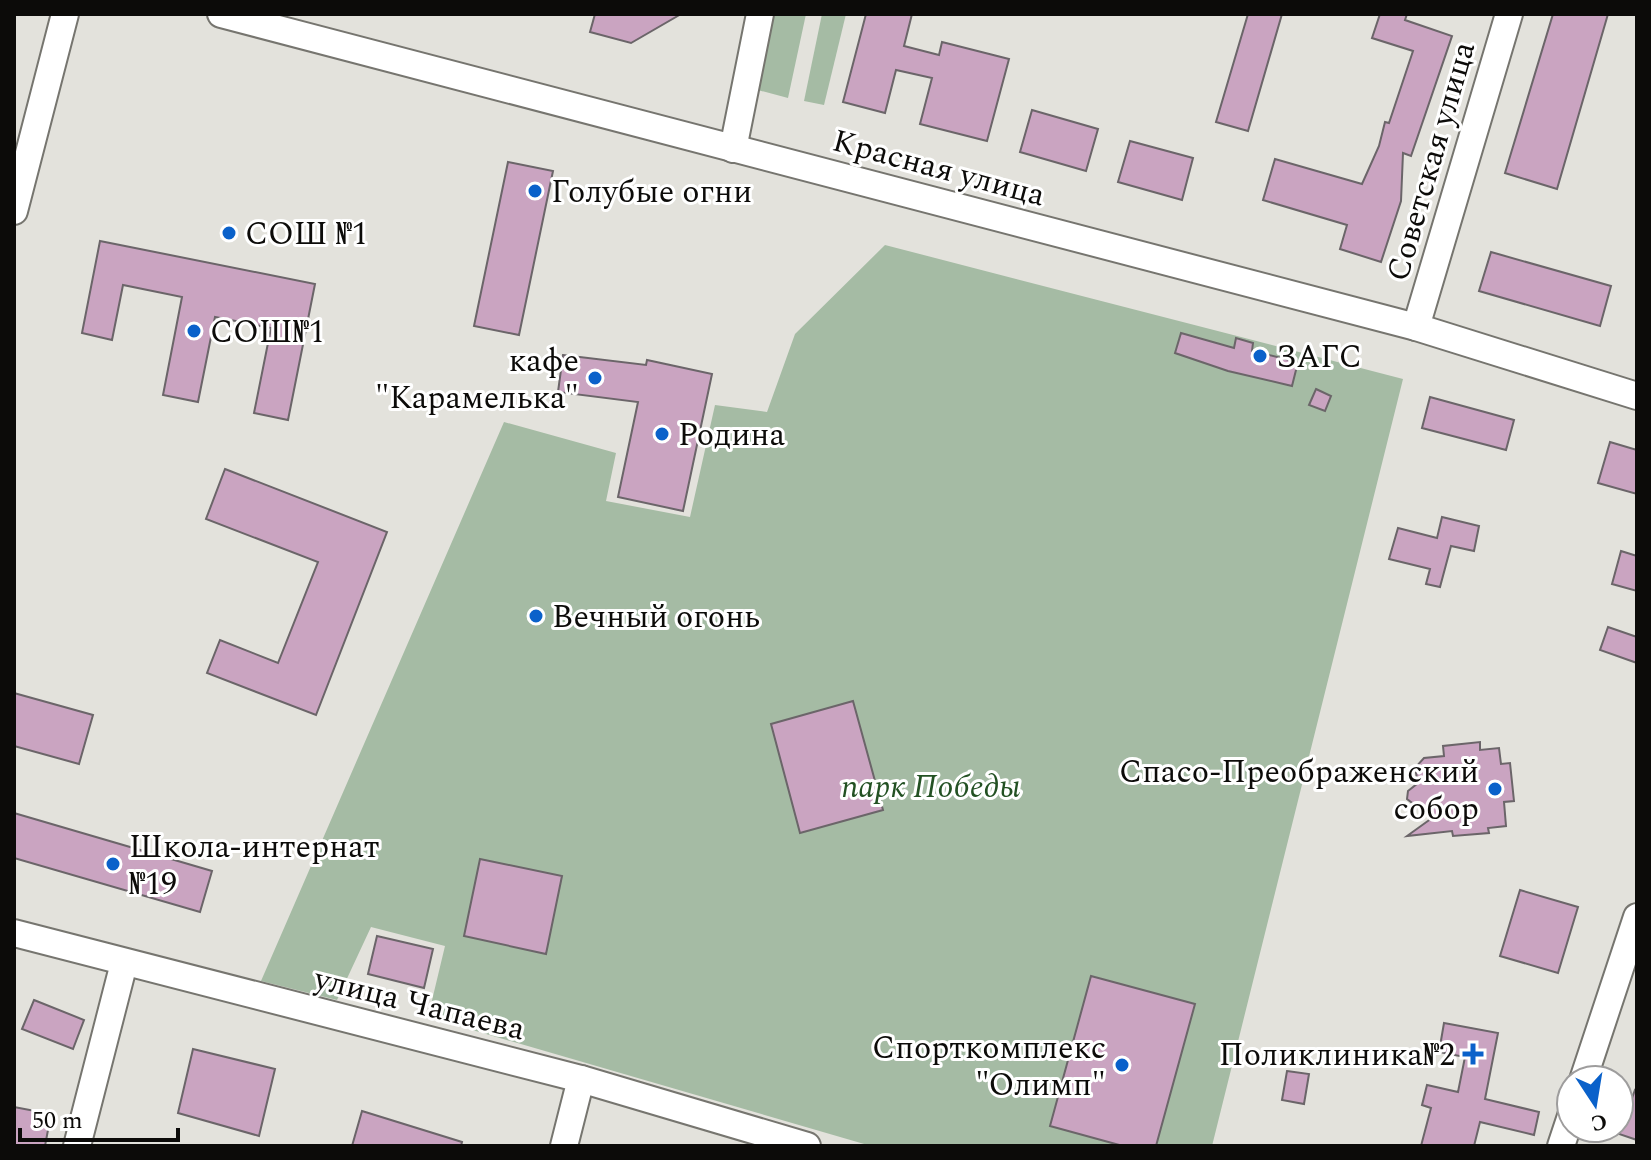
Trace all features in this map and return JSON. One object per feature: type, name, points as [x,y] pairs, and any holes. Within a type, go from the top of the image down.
[{"type":"street","points":[[14,211],[65,14]]},
{"type":"street","name":"Красная улица","points":[[221,14],[1416,327],[1637,396]]},
{"type":"street","points":[[733,149],[760,14]]},
{"type":"street","name":"Советская улица","points":[[1416,327],[1509,14]]},
{"type":"street","points":[[1588,1064],[1637,917]]},
{"type":"street","name":"улица Чапаева","points":[[14,933],[581,1079],[807,1146]]},
{"type":"street","points":[[77,1146],[124,963]]},
{"type":"street","points":[[564,1146],[581,1079]]},
{"type":"green space","points":[[769,14],[806,14],[788,98],[754,89]]},
{"type":"green space","points":[[822,14],[846,14],[824,105],[804,101]]},
{"type":"green space","name":"парк Победы","points":[[885,245],[1403,379],[1212,1146],[871,1146],[428,1017],[445,946],[371,927],[337,1000],[261,981],[504,422],[616,453],[606,501],[690,517],[715,405],[767,412],[795,334]]},
{"type":"building","points":[[595,14],[681,14],[631,43],[590,32]]},
{"type":"building","points":[[866,14],[912,14],[904,46],[939,55],[942,42],[1009,59],[987,141],[920,124],[932,78],[896,70],[885,113],[843,102]]},
{"type":"building","points":[[1248,14],[1282,14],[1248,131],[1216,122]]},
{"type":"building","points":[[1380,14],[1407,14],[1405,20],[1452,36],[1411,156],[1403,153],[1401,201],[1381,262],[1340,249],[1347,225],[1263,200],[1275,159],[1362,184],[1379,146],[1385,122],[1389,123],[1413,51],[1372,38]]},
{"type":"building","points":[[1553,14],[1608,14],[1557,189],[1505,173]]},
{"type":"building","points":[[1032,110],[1098,129],[1086,171],[1020,152]]},
{"type":"building","points":[[1130,141],[1193,158],[1182,200],[1118,182]]},
{"type":"building","points":[[508,162],[553,171],[519,335],[474,326]]},
{"type":"building","name":"СОШ№1","points":[[100,241],[315,284],[288,420],[254,413],[271,328],[215,317],[198,402],[163,395],[182,297],[123,285],[112,340],[82,333]]},
{"type":"building","points":[[1491,252],[1611,286],[1600,326],[1479,291]]},
{"type":"building","points":[[1181,333],[1234,348],[1236,338],[1253,343],[1252,351],[1298,362],[1292,386],[1228,371],[1175,353]]},
{"type":"building","points":[[563,355],[646,365],[647,360],[712,374],[683,511],[618,497],[638,402],[558,392]]},
{"type":"building","points":[[1316,389],[1331,396],[1325,411],[1309,405]]},
{"type":"building","points":[[1430,397],[1514,420],[1506,450],[1422,428]]},
{"type":"building","points":[[1610,442],[1637,450],[1637,494],[1598,483]]},
{"type":"building","points":[[225,469],[387,532],[316,715],[207,673],[220,640],[278,663],[318,562],[206,519]]},
{"type":"building","points":[[1442,517],[1479,526],[1474,551],[1451,546],[1440,587],[1426,584],[1430,569],[1389,559],[1398,528],[1437,538]]},
{"type":"building","points":[[1621,551],[1637,556],[1637,591],[1612,584]]},
{"type":"building","points":[[1608,627],[1637,637],[1637,663],[1600,650]]},
{"type":"building","points":[[14,693],[93,715],[79,764],[14,746]]},
{"type":"building","points":[[853,701],[883,810],[800,833],[771,724]]},
{"type":"building","points":[[1480,742],[1480,750],[1499,748],[1501,764],[1510,763],[1514,801],[1504,802],[1506,826],[1488,828],[1489,833],[1453,836],[1452,831],[1407,836],[1432,818],[1407,799],[1408,791],[1418,783],[1415,768],[1424,758],[1444,756],[1443,746]]},
{"type":"building","name":"Школа-интернат №19","points":[[14,813],[212,871],[200,912],[14,858]]},
{"type":"building","points":[[480,859],[562,876],[546,954],[464,936]]},
{"type":"building","points":[[1520,890],[1578,907],[1558,973],[1500,956]]},
{"type":"building","points":[[377,936],[433,949],[424,988],[368,974]]},
{"type":"building","name":"Спорткомплекс \"Олимп\"","points":[[1091,976],[1195,1004],[1156,1146],[1123,1146],[1050,1126]]},
{"type":"building","points":[[34,1000],[84,1020],[73,1049],[22,1029]]},
{"type":"building","points":[[1444,1023],[1498,1033],[1485,1099],[1539,1112],[1534,1135],[1480,1122],[1474,1146],[1421,1146],[1431,1108],[1422,1105],[1427,1085],[1458,1092],[1465,1057],[1439,1052]]},
{"type":"building","points":[[193,1049],[275,1069],[259,1136],[178,1113]]},
{"type":"building","points":[[1287,1071],[1309,1074],[1304,1104],[1282,1100]]},
{"type":"building","points":[[1635,1090],[1637,1091],[1635,1139]]},
{"type":"building","points":[[14,1107],[51,1114],[45,1146],[14,1146]]},
{"type":"building","points":[[362,1111],[462,1142],[461,1146],[352,1146]]},
{"type":"place","name":"Голубые огни","points":[[535,191]]},
{"type":"place","name":"СОШ №1","points":[[229,233]]},
{"type":"place","name":"СОШ№1","points":[[194,331]]},
{"type":"place","name":"ЗАГС","points":[[1260,356]]},
{"type":"place","name":"кафе \"Карамелька\"","points":[[595,378]]},
{"type":"place","name":"Родина","points":[[662,434]]},
{"type":"place","name":"Вечный огонь","points":[[536,616]]},
{"type":"place","name":"Спасо-Преображенский собор","points":[[1495,789]]},
{"type":"place","name":"Школа-интернат №19","points":[[113,864]]},
{"type":"place","name":"Поликлиника№2","points":[[1473,1054]]},
{"type":"place","name":"Спорткомплекс \"Олимп\"","points":[[1122,1065]]}]
